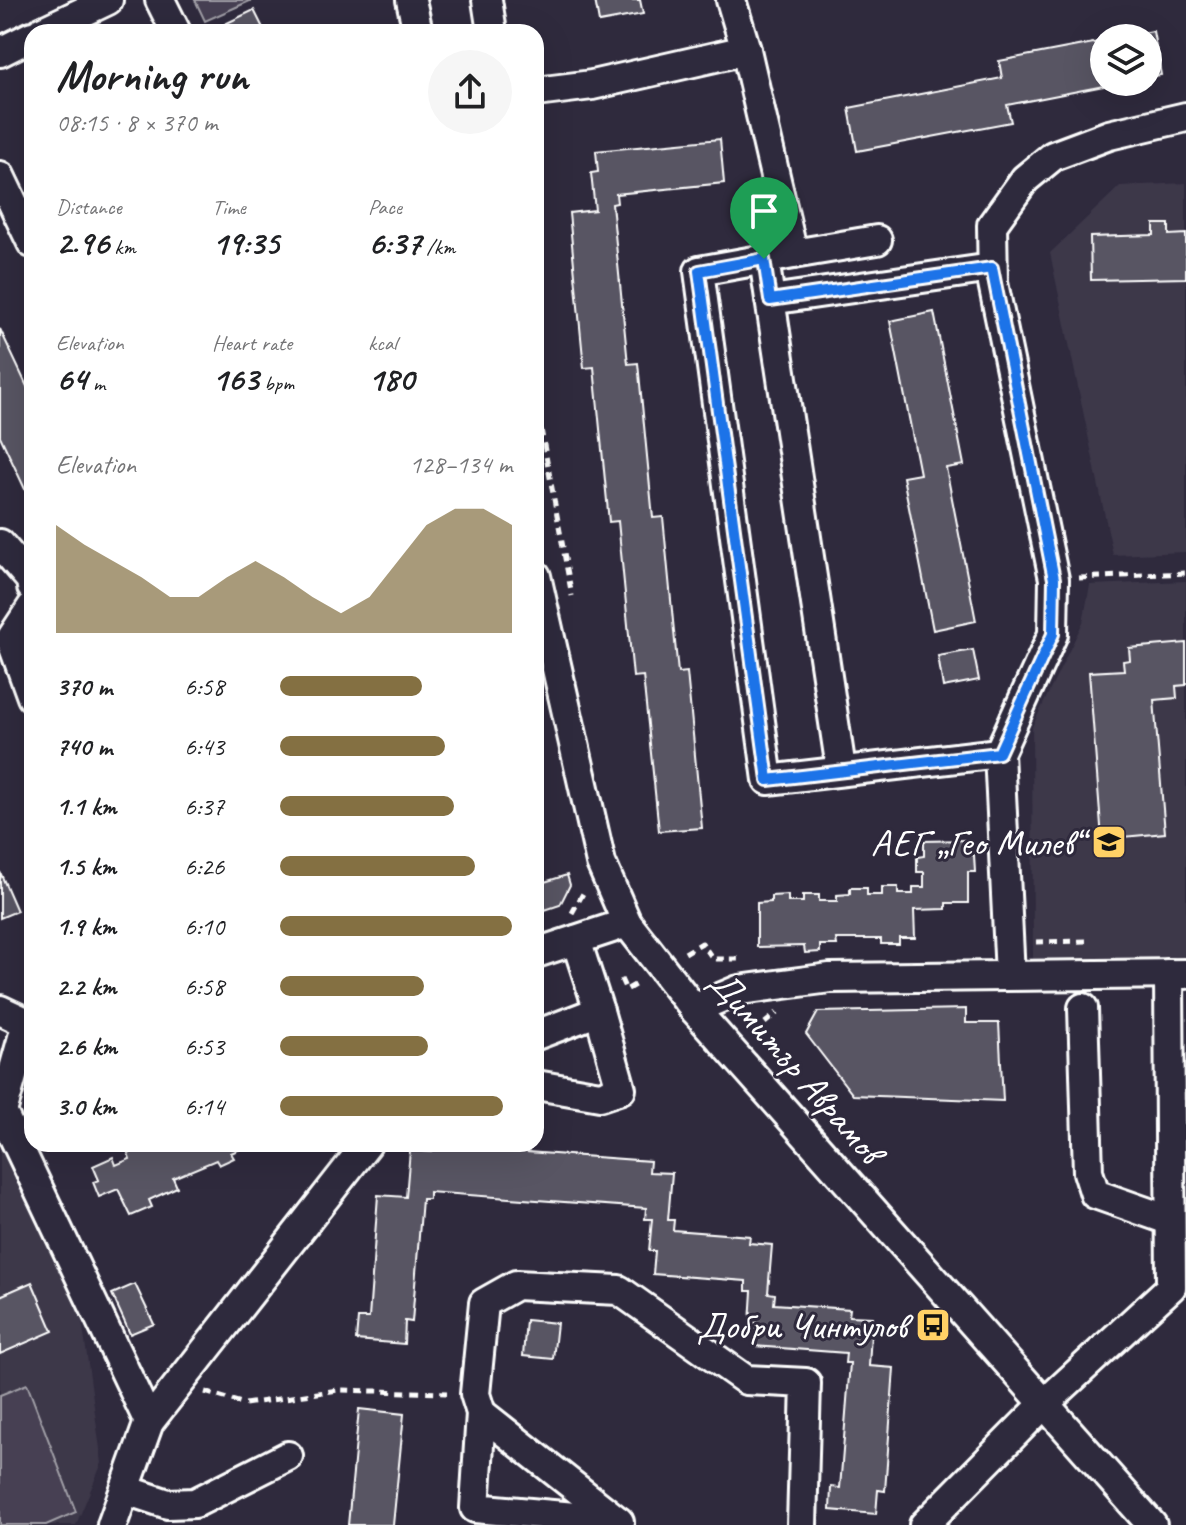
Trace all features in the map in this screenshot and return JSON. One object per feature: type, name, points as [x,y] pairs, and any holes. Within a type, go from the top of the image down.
[{"type":"street","points":[[58,24],[108,0]]},
{"type":"street","points":[[160,0],[172,24]]},
{"type":"street","points":[[411,0],[416,24]]},
{"type":"street","points":[[487,0],[491,24]]},
{"type":"street","points":[[731,0],[746,50],[793,254]]},
{"type":"street","points":[[0,52],[24,40]]},
{"type":"street","points":[[544,91],[592,85],[746,50]]},
{"type":"street","points":[[1010,975],[999,753],[1053,634],[1054,579],[992,268],[992,225],[1025,179],[1053,156],[1109,135],[1186,117]]},
{"type":"street","points":[[2,186],[24,228]]},
{"type":"street","points":[[877,240],[699,271],[768,780],[841,769],[999,753]]},
{"type":"street","points":[[764,259],[841,769]]},
{"type":"street","points":[[770,300],[992,268]]},
{"type":"street","points":[[0,544],[24,572]]},
{"type":"street","name":"Димитър Аврамов","points":[[544,611],[601,863],[627,923],[694,1009],[1152,1525]]},
{"type":"street","points":[[24,619],[11,639],[24,675]]},
{"type":"street","points":[[544,950],[627,923]]},
{"type":"street","points":[[544,1086],[600,1096],[621,1089],[576,940]]},
{"type":"street","points":[[694,1009],[739,990],[830,978],[1177,974],[1169,1220],[1171,1287],[1044,1404],[924,1525]]},
{"type":"street","points":[[1083,1008],[1088,1172],[1095,1194],[1169,1220]]},
{"type":"street","points":[[0,1010],[24,1021]]},
{"type":"street","points":[[544,1032],[599,1011]]},
{"type":"street","points":[[24,1043],[2,1112],[149,1422]]},
{"type":"street","points":[[112,1525],[149,1422],[361,1152]]},
{"type":"street","points":[[620,1523],[475,1508],[484,1303],[516,1285],[619,1290],[746,1380],[806,1383],[802,1525]]},
{"type":"street","points":[[478,1403],[620,1523]]},
{"type":"street","points":[[126,1490],[168,1504],[195,1503],[288,1456]]},
{"type":"path","points":[[1054,579],[1186,573]]},
{"type":"path","points":[[685,953],[702,943],[713,959]]},
{"type":"path","points":[[619,974],[626,990],[638,983]]},
{"type":"path","points":[[182,1381],[220,1399],[245,1404],[338,1390],[478,1403]]},
{"type":"shaded area","points":[[195,0],[252,0],[205,21]]},
{"type":"shaded area","points":[[1186,183],[1186,552],[1113,555],[1050,253],[1120,186]]},
{"type":"shaded area","name":"АЕГ „Гео Милев“","points":[[1186,581],[1186,958],[1033,961],[1032,727],[1083,622],[1090,585]]},
{"type":"shaded area","points":[[0,1133],[52,1238],[81,1313],[102,1463],[76,1525],[0,1525]]},
{"type":"shaded area","points":[[27,1384],[76,1512],[46,1525],[0,1525],[0,1395]]},
{"type":"building","points":[[595,0],[640,0],[643,14],[599,22]]},
{"type":"building","points":[[254,10],[261,24],[225,24]]},
{"type":"building","points":[[1090,44],[1090,89],[1007,105],[1011,122],[857,151],[849,108],[1002,78],[999,61]]},
{"type":"building","points":[[720,139],[724,183],[616,194],[617,203],[612,204],[628,364],[638,363],[653,518],[663,517],[678,673],[687,672],[702,828],[659,831],[643,676],[633,677],[618,521],[609,522],[594,367],[584,368],[569,213],[595,210],[591,173],[598,172],[596,151]]},
{"type":"building","points":[[1154,224],[1169,224],[1169,235],[1186,234],[1186,278],[1091,280],[1090,237],[1154,235]]},
{"type":"building","points":[[934,312],[964,465],[946,468],[976,621],[933,630],[903,477],[920,474],[890,321]]},
{"type":"building","points":[[0,329],[24,380],[24,487],[0,436]]},
{"type":"building","points":[[1186,643],[1186,685],[1176,686],[1177,698],[1154,700],[1165,833],[1102,839],[1089,672],[1124,670],[1123,661],[1130,660],[1129,648]]},
{"type":"building","points":[[973,650],[979,680],[943,687],[938,656]]},
{"type":"building","points":[[968,840],[969,855],[974,855],[975,872],[968,872],[968,903],[946,903],[946,909],[914,910],[915,938],[899,938],[899,944],[881,944],[881,939],[836,939],[837,945],[820,945],[820,952],[805,953],[804,946],[757,947],[757,903],[771,902],[771,896],[788,895],[788,902],[803,902],[803,895],[819,895],[819,901],[837,901],[837,895],[850,894],[850,888],[867,888],[867,895],[882,895],[882,887],[898,887],[898,894],[913,894],[913,887],[924,887],[924,872],[917,872],[917,857],[924,856],[924,841]]},
{"type":"building","points":[[0,872],[17,911],[0,918]]},
{"type":"building","points":[[567,875],[570,885],[560,905],[545,910],[544,882]]},
{"type":"building","points":[[966,1009],[966,1023],[999,1023],[1003,1101],[853,1095],[806,1034],[818,1012]]},
{"type":"building","points":[[233,1152],[231,1153],[234,1158],[219,1165],[216,1160],[173,1178],[177,1187],[149,1200],[152,1207],[131,1216],[118,1189],[99,1197],[93,1182],[99,1180],[93,1166],[113,1157],[116,1165],[130,1159],[128,1153]]},
{"type":"building","points":[[410,1152],[527,1152],[650,1161],[649,1172],[672,1173],[668,1220],[674,1220],[673,1230],[750,1236],[749,1243],[772,1245],[768,1293],[775,1294],[774,1304],[850,1309],[849,1316],[872,1317],[869,1366],[894,1368],[885,1491],[878,1490],[876,1514],[830,1510],[831,1487],[840,1488],[850,1363],[845,1363],[846,1353],[754,1346],[756,1323],[750,1323],[752,1291],[746,1291],[746,1281],[653,1274],[655,1251],[649,1251],[652,1219],[645,1219],[646,1208],[429,1192],[429,1199],[422,1199],[412,1322],[405,1321],[404,1344],[356,1340],[358,1318],[369,1318],[378,1195],[406,1197]]},
{"type":"building","points":[[32,1282],[53,1331],[0,1354],[0,1296]]},
{"type":"building","points":[[135,1284],[154,1324],[130,1334],[112,1294]]},
{"type":"building","points":[[526,1320],[557,1323],[553,1359],[523,1356]]},
{"type":"building","points":[[359,1409],[404,1414],[393,1525],[348,1525]]},
{"type":"place","name":"АЕГ „Гео Милев“","points":[[1109,842]]},
{"type":"place","name":"Добри Чинтулов","points":[[933,1325]]},
{"type":"route","points":[[764,259],[770,300],[992,268],[1054,579],[1053,634],[999,753],[841,769],[768,780],[699,271],[764,259]]}]
